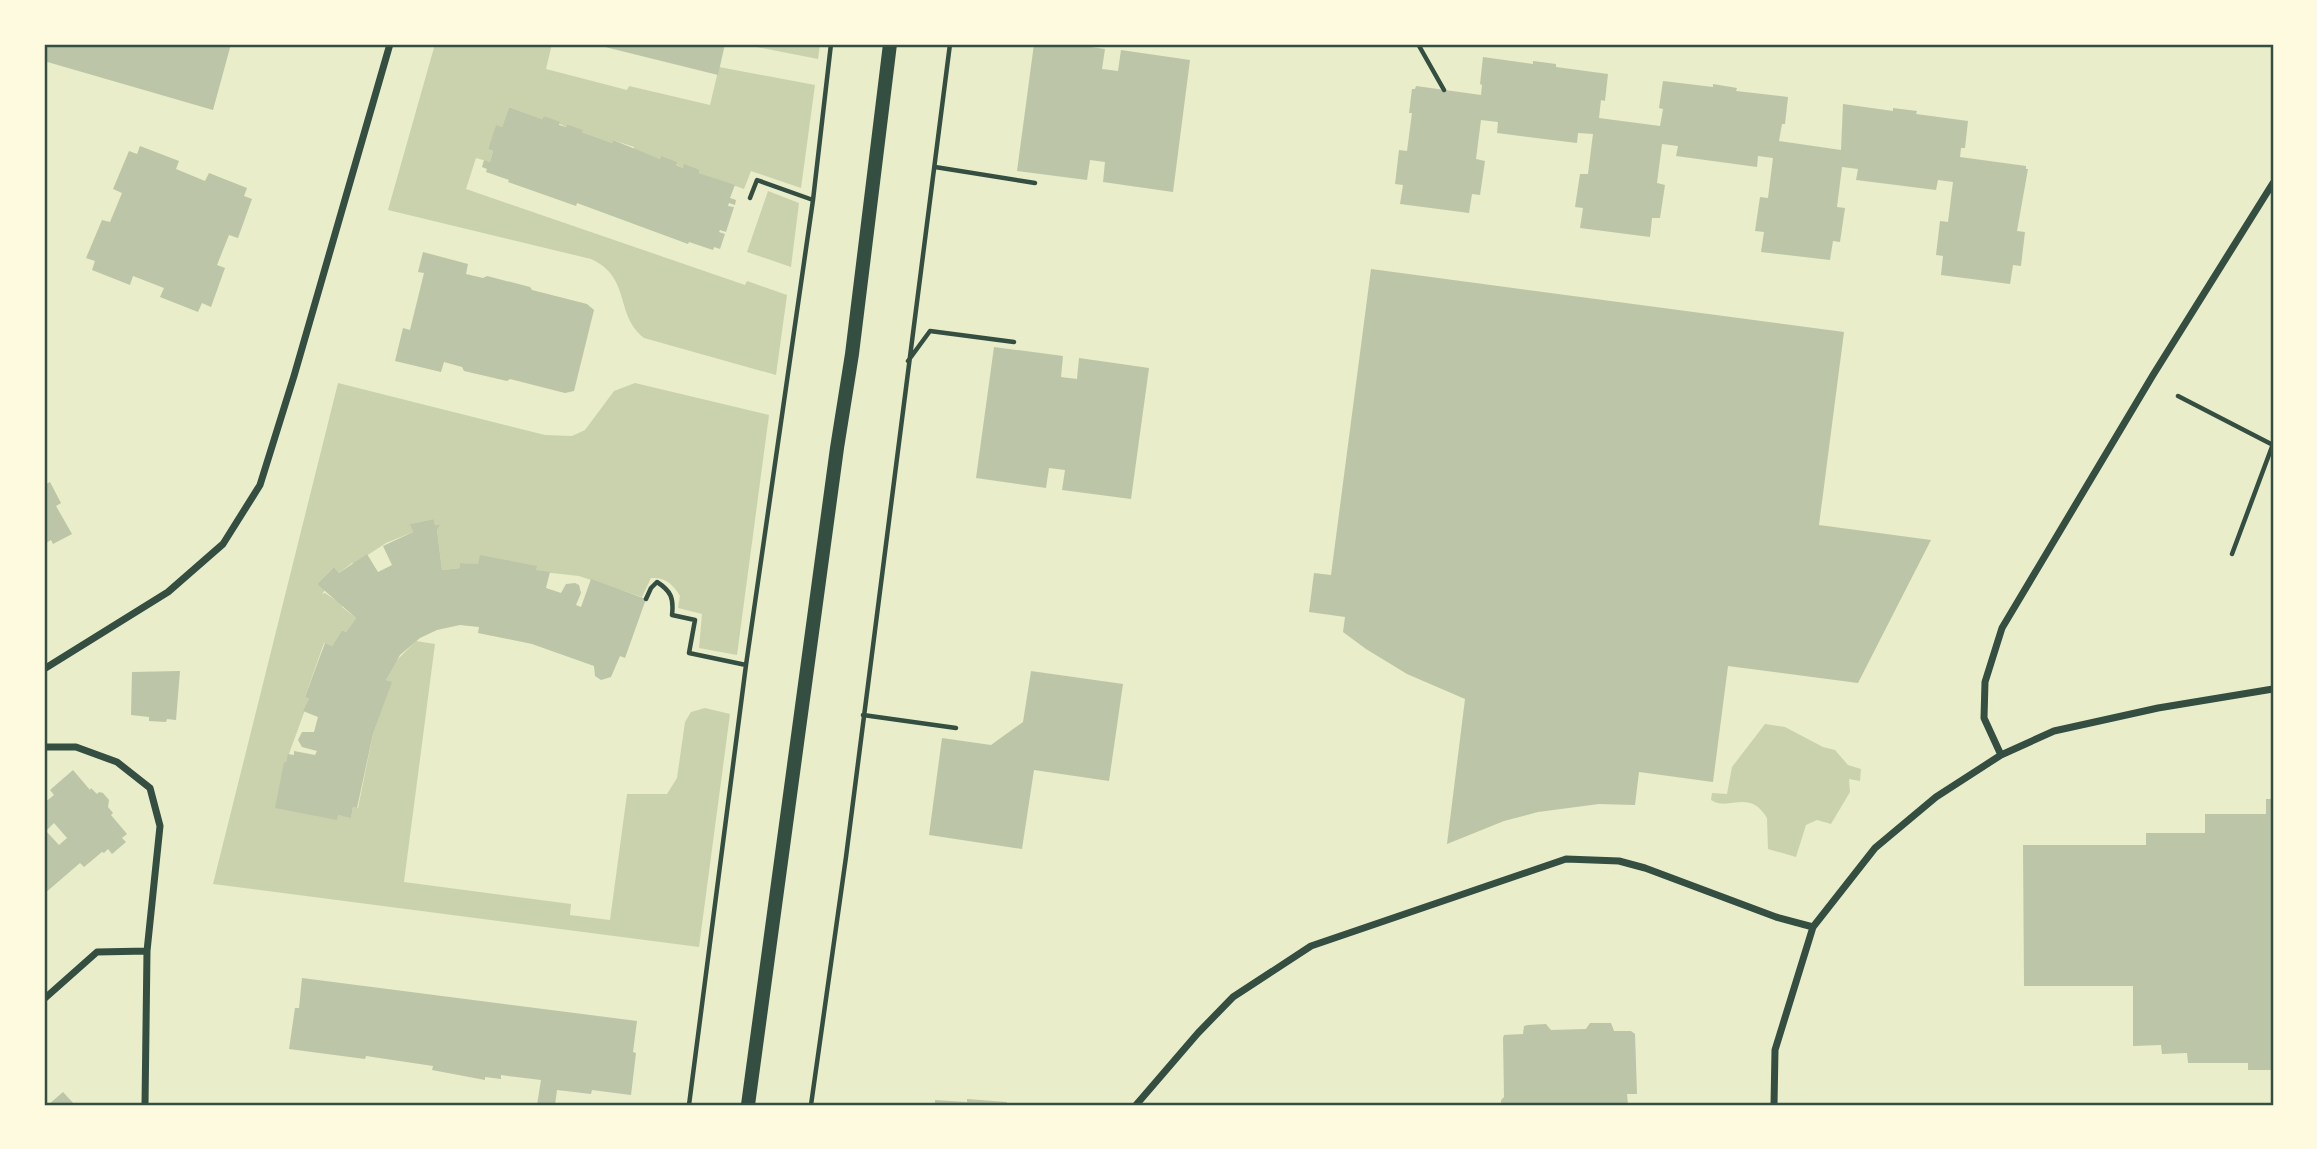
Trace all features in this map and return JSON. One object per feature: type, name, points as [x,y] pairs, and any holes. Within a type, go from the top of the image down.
[{"type":"main road","points":[[748,1105],[852,354],[890,44]]},
{"type":"street","points":[[44,668],[168,592],[223,544],[260,485],[390,44]]},
{"type":"street","points":[[2001,755],[1984,718],[1985,682],[2002,628],[2160,364],[2273,183]]},
{"type":"street","points":[[1774,1105],[1775,1050],[1813,928],[1875,849],[1936,797],[2001,755],[2054,731],[2158,708],[2273,689]]},
{"type":"street","points":[[44,747],[76,747],[117,762],[150,788],[160,826],[148,951],[145,1105]]},
{"type":"street","points":[[1136,1105],[1233,997],[1311,946],[1566,859],[1619,861],[1813,928]]},
{"type":"street","points":[[44,999],[97,952],[148,951]]},
{"type":"path","points":[[689,1105],[746,665],[813,200],[831,44]]},
{"type":"path","points":[[811,1105],[950,44]]},
{"type":"path","points":[[1418,44],[1444,90]]},
{"type":"path","points":[[935,167],[1035,183]]},
{"type":"path","points":[[750,198],[757,180],[813,200]]},
{"type":"path","points":[[908,361],[930,331],[1014,342]]},
{"type":"path","points":[[2178,396],[2273,445],[2232,554]]},
{"type":"path","points":[[646,599],[657,582],[670,591],[673,601],[672,615],[695,620],[689,653],[746,665]]},
{"type":"path","points":[[863,715],[956,728]]},
{"type":"green space","points":[[435,44],[552,44],[546,69],[627,90],[629,86],[710,105],[719,67],[815,85],[801,188],[751,171],[744,189],[699,173],[700,170],[683,168],[661,157],[660,159],[634,150],[634,147],[613,140],[612,143],[567,124],[566,127],[544,116],[542,119],[509,107],[502,127],[496,126],[488,149],[493,151],[490,162],[476,158],[466,189],[745,285],[747,281],[787,295],[776,375],[644,338],[629,318],[612,276],[591,259],[388,210]]},
{"type":"green space","points":[[741,44],[820,44],[818,59]]},
{"type":"green space","points":[[768,191],[799,203],[791,267],[747,252]]},
{"type":"green space","points":[[338,383],[545,435],[572,436],[585,430],[614,391],[635,383],[769,415],[737,655],[699,648],[702,614],[678,608],[680,596],[664,580],[651,578],[642,597],[579,576],[460,563],[460,568],[442,570],[437,530],[441,524],[435,525],[434,519],[411,524],[413,532],[386,543],[339,573],[334,567],[317,584],[325,590],[322,594],[325,593],[343,605],[342,607],[356,618],[346,632],[342,630],[332,646],[324,643],[305,697],[309,699],[284,762],[338,815],[351,817],[353,807],[358,808],[373,734],[391,682],[386,680],[395,662],[416,641],[435,644],[404,882],[571,904],[570,915],[610,920],[627,794],[667,794],[677,778],[685,722],[691,712],[705,708],[730,714],[699,947],[213,884]]},
{"type":"green space","points":[[1765,724],[1785,727],[1823,747],[1835,750],[1848,765],[1861,769],[1860,781],[1849,779],[1850,792],[1831,824],[1817,820],[1806,825],[1796,857],[1768,849],[1767,818],[1753,804],[1725,804],[1711,800],[1712,793],[1727,794],[1732,767]]},
{"type":"building","points":[[44,44],[231,44],[213,110],[44,61]]},
{"type":"building","points":[[593,44],[725,44],[718,75]]},
{"type":"building","points":[[1034,44],[1071,44],[1105,49],[1102,69],[1118,71],[1121,50],[1190,60],[1173,192],[1103,182],[1105,162],[1090,160],[1087,180],[1017,171]]},
{"type":"building","points":[[1483,57],[1533,64],[1533,61],[1556,64],[1556,67],[1608,74],[1605,101],[1601,100],[1599,118],[1660,126],[1663,109],[1659,108],[1663,81],[1713,87],[1713,84],[1737,88],[1736,91],[1788,97],[1785,124],[1782,124],[1779,141],[1841,150],[1843,104],[1893,111],[1893,108],[1917,111],[1916,114],[1968,121],[1965,148],[1961,148],[1960,157],[2026,166],[2028,169],[2017,231],[2025,232],[2021,266],[2013,265],[2010,284],[1941,275],[1943,256],[1936,255],[1940,221],[1948,222],[1953,182],[1938,180],[1936,190],[1856,180],[1858,169],[1842,167],[1837,207],[1845,208],[1840,242],[1833,241],[1830,260],[1761,252],[1764,232],[1755,231],[1760,197],[1768,198],[1773,158],[1758,156],[1757,167],[1676,156],[1678,146],[1662,144],[1657,183],[1665,185],[1660,218],[1652,218],[1650,237],[1580,228],[1583,208],[1575,207],[1580,174],[1588,174],[1593,134],[1578,133],[1577,143],[1497,133],[1498,122],[1481,120],[1476,159],[1485,161],[1480,195],[1472,194],[1469,213],[1400,204],[1403,185],[1395,184],[1399,150],[1407,151],[1412,89],[1416,86],[1481,95]]},
{"type":"building","points":[[509,107],[542,119],[544,116],[560,122],[559,125],[566,127],[567,124],[583,130],[582,132],[612,143],[613,140],[660,159],[661,156],[677,162],[676,165],[683,168],[684,164],[700,170],[699,173],[735,185],[730,198],[736,200],[735,205],[729,203],[728,206],[734,207],[726,232],[719,232],[725,234],[720,249],[714,247],[713,250],[689,242],[688,244],[486,172],[487,169],[482,167],[484,160],[490,162],[493,151],[488,149],[496,125],[502,127]]},
{"type":"building","points":[[140,146],[179,161],[176,169],[205,181],[209,173],[247,188],[244,196],[252,199],[238,238],[229,235],[217,265],[225,268],[211,307],[202,303],[198,312],[160,297],[164,288],[133,276],[130,285],[92,270],[95,261],[86,258],[102,220],[110,222],[122,193],[113,189],[129,151],[137,154]]},
{"type":"building","points":[[423,252],[468,264],[466,274],[483,278],[487,276],[530,287],[532,290],[587,304],[594,310],[574,391],[565,393],[510,379],[507,381],[464,371],[462,367],[444,362],[441,372],[395,361],[403,328],[410,330],[424,273],[418,272]]},
{"type":"building","points":[[1371,269],[1844,332],[1819,525],[1931,540],[1858,683],[1728,666],[1713,782],[1639,772],[1635,805],[1599,804],[1538,812],[1504,821],[1447,844],[1465,699],[1407,674],[1366,649],[1343,632],[1345,617],[1309,612],[1314,573],[1331,575]]},
{"type":"building","points":[[994,347],[1063,356],[1061,377],[1077,379],[1079,358],[1149,368],[1131,499],[1062,490],[1065,470],[1049,468],[1046,488],[976,478]]},
{"type":"building","points":[[50,482],[61,503],[56,506],[72,534],[53,544],[51,540],[44,544],[44,485]]},
{"type":"building","points":[[434,519],[435,525],[441,524],[437,530],[442,570],[460,568],[460,563],[478,564],[480,555],[537,566],[536,570],[550,572],[546,588],[561,593],[566,584],[579,585],[581,593],[576,605],[581,607],[591,579],[646,599],[625,658],[620,656],[611,677],[601,680],[595,676],[594,666],[532,644],[478,633],[479,627],[460,625],[437,630],[420,638],[400,655],[386,680],[392,682],[373,734],[357,808],[353,807],[351,818],[338,815],[337,820],[275,808],[288,754],[294,755],[294,751],[315,755],[317,751],[302,747],[298,740],[302,732],[314,732],[318,717],[303,711],[309,699],[305,697],[325,643],[332,646],[342,630],[346,632],[356,618],[317,584],[334,567],[339,573],[367,554],[378,572],[392,565],[383,546],[413,532],[410,524]]},
{"type":"building","points":[[180,671],[176,720],[149,721],[149,717],[131,715],[132,672]]},
{"type":"building","points":[[1031,671],[1123,684],[1109,781],[1034,770],[1022,849],[929,835],[942,738],[991,745],[1023,722]]},
{"type":"building","points":[[73,770],[90,790],[91,788],[97,794],[103,793],[109,800],[108,807],[113,813],[111,815],[127,834],[122,838],[126,842],[112,854],[108,849],[84,867],[80,863],[44,894],[44,803],[54,795],[50,790]],"holes":[[[54,823],[67,838],[59,845],[46,831]]]},
{"type":"building","points":[[2266,799],[2273,799],[2273,1070],[2248,1070],[2248,1063],[2188,1063],[2187,1053],[2162,1054],[2161,1045],[2133,1046],[2133,986],[2024,986],[2023,845],[2146,845],[2146,833],[2205,833],[2205,814],[2266,814]]},
{"type":"building","points":[[302,978],[637,1021],[631,1095],[592,1090],[591,1094],[557,1090],[555,1105],[537,1105],[541,1080],[501,1075],[501,1079],[485,1077],[485,1080],[432,1070],[433,1066],[289,1049],[295,1008],[299,1008]]},
{"type":"building","points":[[1590,1023],[1611,1023],[1614,1031],[1631,1031],[1635,1034],[1637,1094],[1627,1094],[1628,1105],[1501,1105],[1504,1097],[1504,1035],[1523,1034],[1524,1026],[1528,1025],[1546,1024],[1551,1030],[1586,1029]]},
{"type":"building","points":[[63,1092],[75,1105],[48,1105]]},
{"type":"building","points":[[967,1099],[1007,1102],[1006,1105],[935,1105],[935,1100],[967,1102]]}]
